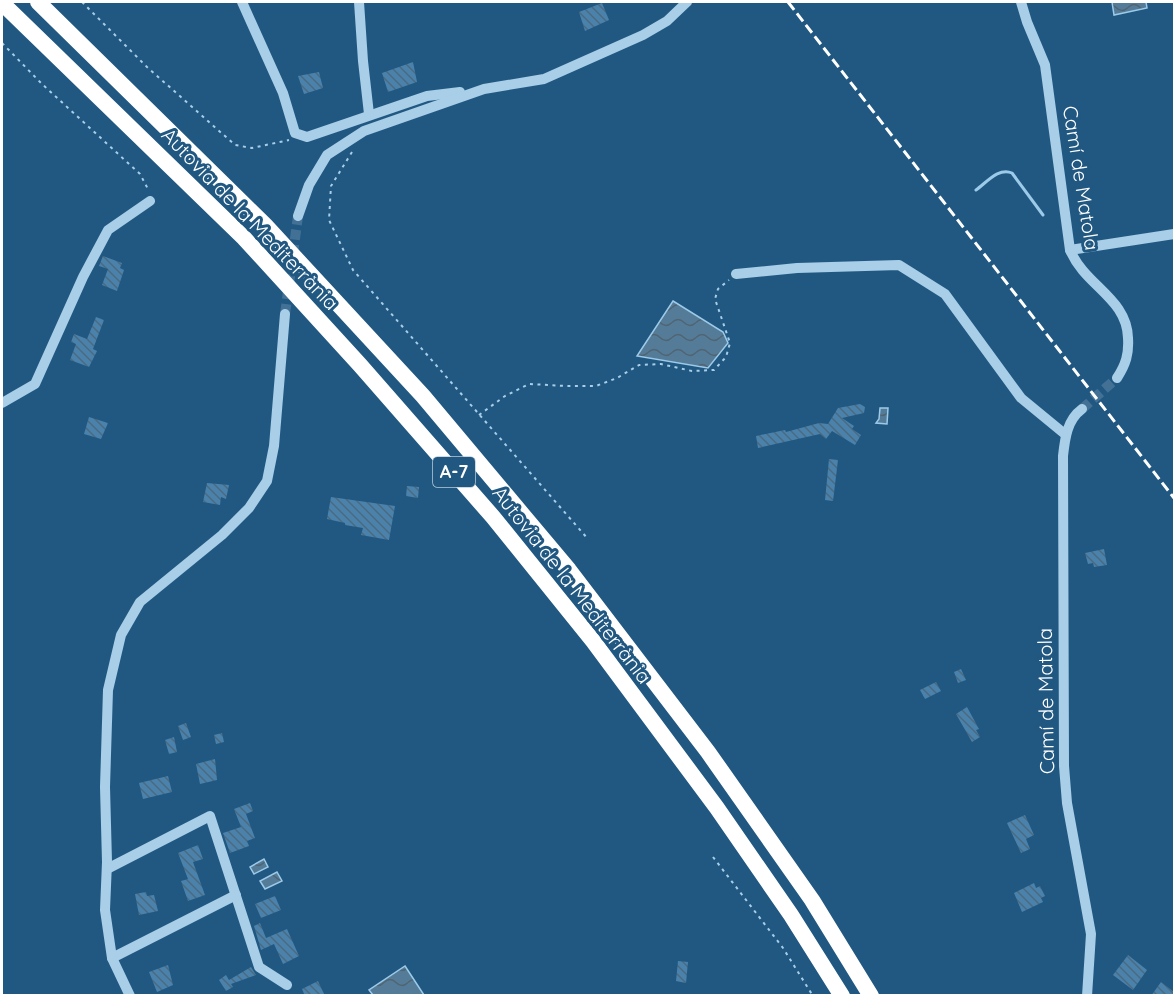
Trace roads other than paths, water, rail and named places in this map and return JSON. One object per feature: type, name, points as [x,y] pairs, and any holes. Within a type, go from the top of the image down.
[{"type":"highway","name":"Autovia de la Mediterrània","points":[[38,2],[265,225],[423,396],[562,561],[708,752],[812,900],[871,996]]},
{"type":"highway","name":"Autovia de la Mediterrània","points":[[2,3],[244,238],[368,373],[493,517],[593,641],[710,799],[791,915],[842,996]]},
{"type":"street","points":[[242,2],[283,93],[295,133],[307,137],[427,96],[544,79],[659,27],[687,2]]},
{"type":"street","points":[[359,2],[369,114]]},
{"type":"street","name":"Camí de Matola","points":[[1022,2],[1027,22],[1045,65],[1070,250],[1076,264],[1113,301],[1125,318],[1129,349],[1127,359],[1117,378]]},
{"type":"street","points":[[298,216],[309,185],[327,155],[364,131],[484,89]]},
{"type":"street","points":[[2,403],[35,384],[83,277],[108,230],[150,201]]},
{"type":"street","points":[[1070,250],[1174,234]]},
{"type":"street","points":[[736,274],[797,268],[898,265],[945,294],[1021,398],[1066,435]]},
{"type":"street","points":[[130,996],[112,958],[105,910],[108,690],[121,635],[140,602],[222,535],[249,508],[267,481],[274,446],[285,314]]},
{"type":"street","name":"Camí de Matola","points":[[1082,409],[1074,414],[1066,435],[1063,478],[1064,766],[1067,803],[1091,934],[1087,996]]},
{"type":"street","points":[[107,869],[210,816],[259,967],[287,985]]},
{"type":"street","points":[[112,958],[236,895]]},
{"type":"water","points":[[1112,2],[1146,2],[1147,8],[1114,15]]},
{"type":"water","points":[[673,301],[723,332],[728,343],[708,368],[637,356]]},
{"type":"water","points":[[880,408],[888,408],[887,424],[876,423],[879,419]]},
{"type":"water","points":[[264,859],[268,867],[254,874],[250,867]]},
{"type":"water","points":[[277,872],[282,881],[265,889],[260,881]]},
{"type":"water","points":[[405,966],[424,995],[373,995],[369,990]]},
{"type":"waterway","points":[[976,190],[1002,172],[1012,173],[1043,215]]},
{"type":"tunnel","points":[[285,314],[298,216]]},
{"type":"tunnel","points":[[1082,409],[1117,378]]},
{"type":"railway","points":[[788,2],[1174,498]]}]
